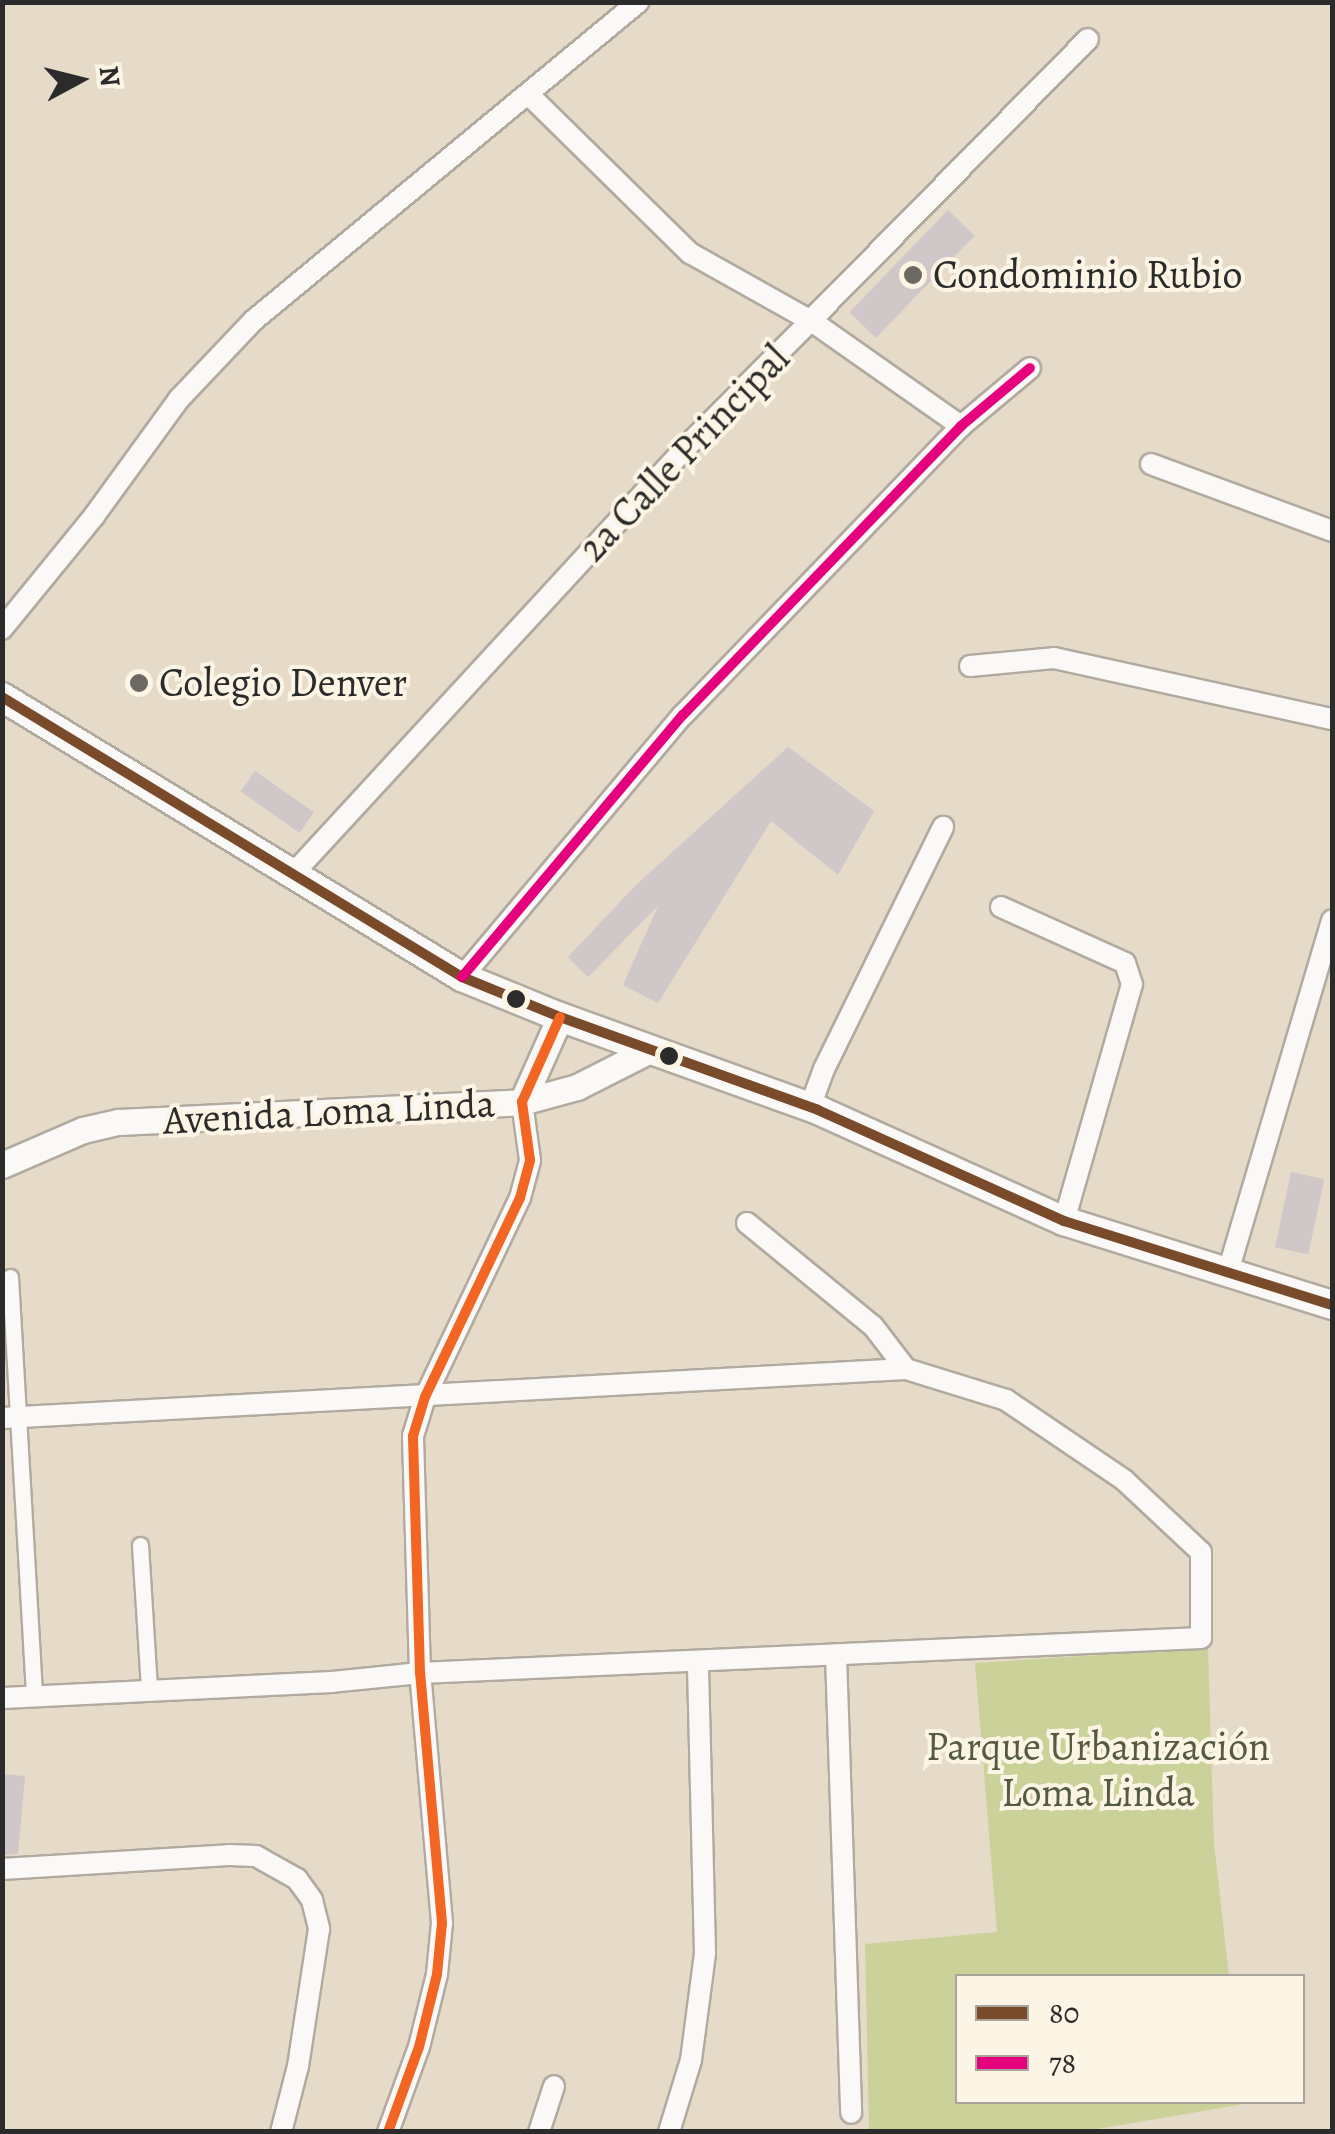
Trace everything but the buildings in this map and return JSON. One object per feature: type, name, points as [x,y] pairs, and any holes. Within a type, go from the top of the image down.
[{"type":"main road","points":[[2,697],[291,876],[462,976],[560,1018],[810,1107],[1064,1220],[1332,1304]]},
{"type":"street","points":[[2,629],[94,516],[179,399],[254,320],[639,2]]},
{"type":"street","name":"2a Calle Principal","points":[[291,876],[566,575],[813,322],[889,238],[1088,39]]},
{"type":"street","points":[[529,95],[690,253],[813,322],[961,426]]},
{"type":"street","points":[[462,976],[683,715],[961,426],[1030,368]]},
{"type":"street","points":[[1151,464],[1332,531]]},
{"type":"street","points":[[970,666],[1021,657],[1054,658],[1332,719]]},
{"type":"street","points":[[810,1107],[824,1068],[942,827]]},
{"type":"street","points":[[1001,907],[1125,963],[1132,984],[1064,1220]]},
{"type":"street","points":[[1227,1274],[1332,920]]},
{"type":"street","points":[[388,2132],[418,2047],[436,1974],[442,1923],[420,1674],[413,1436],[425,1397],[520,1198],[530,1160],[522,1102],[560,1018]]},
{"type":"street","name":"Avenida Loma Linda","points":[[2,1165],[83,1130],[119,1122],[522,1102],[577,1087],[652,1049]]},
{"type":"street","points":[[747,1224],[873,1326],[906,1369]]},
{"type":"street","points":[[10,1277],[11,1417],[34,1696]]},
{"type":"street","points":[[2,1698],[420,1674],[1201,1638],[1201,1552],[1124,1480],[1006,1400],[906,1369],[11,1417]]},
{"type":"street","points":[[140,1545],[149,1689]]},
{"type":"street","points":[[836,1655],[851,2113]]},
{"type":"street","points":[[669,2132],[691,2060],[705,1953],[698,1661]]},
{"type":"street","points":[[2,1869],[229,1855],[256,1856],[297,1879],[312,1900],[319,1929],[298,2066],[281,2132]]},
{"type":"street","points":[[539,2132],[554,2086]]},
{"type":"green space","name":"Parque Urbanización Loma Linda","points":[[1208,1648],[1214,1843],[1229,1974],[955,1974],[955,2104],[1244,2104],[1086,2131],[869,2131],[865,1944],[997,1932],[975,1663]]},
{"type":"transit line","name":"78","points":[[462,977],[683,715],[961,426],[1030,368]]},
{"type":"transit line","name":"80","points":[[2,697],[462,977],[560,1017],[818,1110],[1064,1221],[1332,1305]]},
{"type":"transit line","points":[[388,2132],[419,2047],[437,1974],[442,1923],[420,1673],[413,1436],[425,1397],[520,1198],[530,1160],[522,1102],[560,1017]]},
{"type":"place","name":"Condominio Rubio","points":[[913,275]]},
{"type":"place","name":"Colegio Denver","points":[[139,683]]}]
